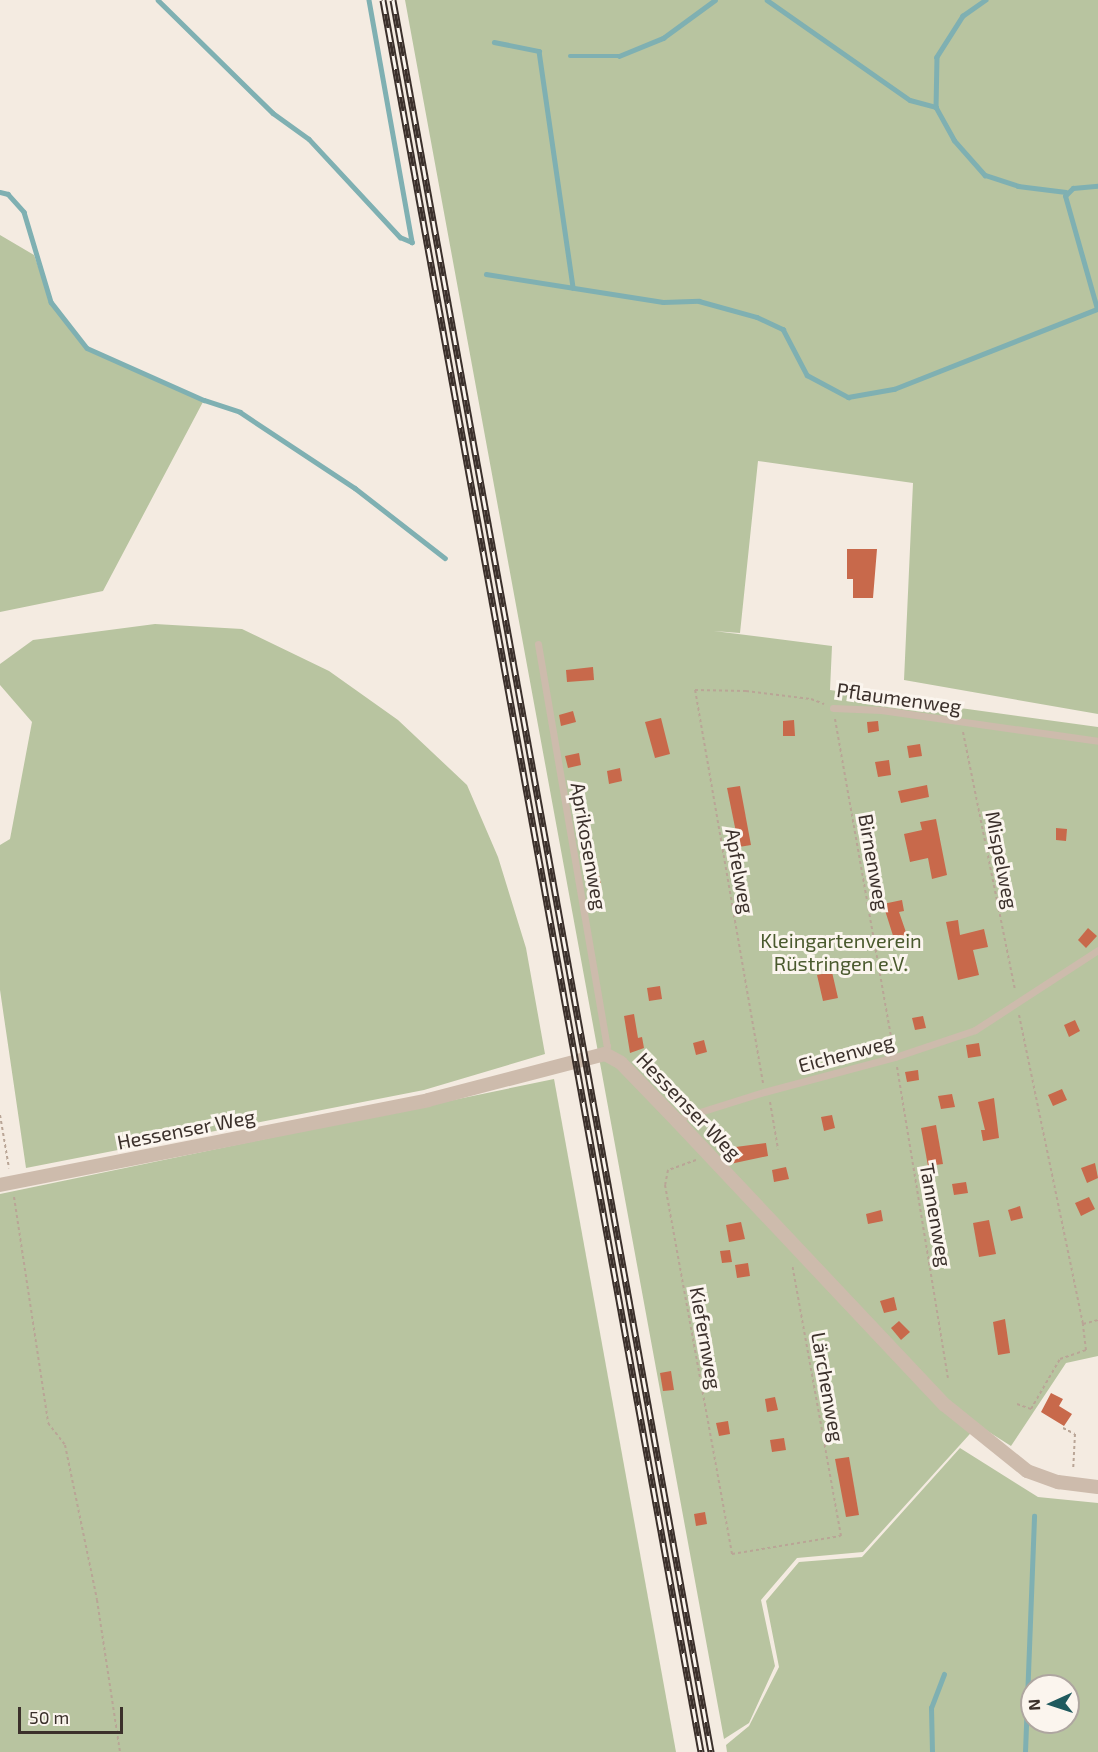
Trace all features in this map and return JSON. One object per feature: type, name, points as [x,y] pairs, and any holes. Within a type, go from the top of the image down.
[{"type":"street","name":"Hessenser Weg","points":[[6,1184],[428,1100],[605,1054],[621,1063],[945,1404],[1028,1471],[1071,1484],[1098,1487]]},
{"type":"lane","name":"Aprikosenweg","points":[[538,644],[607,1046],[605,1054]]},
{"type":"lane","name":"Pflaumenweg","points":[[833,708],[881,710],[1098,741]]},
{"type":"lane","name":"Eichenweg","points":[[678,1122],[684,1117],[766,1091],[895,1057],[975,1030],[1098,950]]},
{"type":"path","name":"Pflaumenweg","points":[[695,690],[746,691],[811,699],[833,708]]},
{"type":"path","name":"Apfelweg","points":[[695,690],[778,1149]]},
{"type":"path","name":"Birnenweg","points":[[833,708],[895,1057]]},
{"type":"path","name":"Mispelweg","points":[[964,723],[963,735],[1017,1002]]},
{"type":"path","points":[[1017,1002],[1083,1323],[1086,1350],[1060,1359],[1031,1410],[1017,1404]]},
{"type":"path","name":"Tannenweg","points":[[895,1057],[948,1378]]},
{"type":"path","points":[[0,1115],[6,1184],[48,1423],[65,1445],[97,1600],[120,1752]]},
{"type":"path","name":"Kiefernweg","points":[[709,1154],[668,1170],[665,1185],[732,1554],[841,1536]]},
{"type":"path","name":"Lärchenweg","points":[[794,1243],[790,1253],[841,1536]]},
{"type":"path","points":[[1083,1323],[1098,1320]]},
{"type":"path","points":[[1063,1428],[1075,1434],[1071,1484]]},
{"type":"green space","name":"Kleingartenverein Rüstringen e.V.","points":[[405,0],[1098,0],[1098,714],[904,680],[913,483],[758,461],[740,633],[714,631],[832,646],[830,690],[1098,727],[1098,1356],[1066,1363],[1011,1446],[978,1425],[863,1552],[797,1558],[761,1600],[775,1666],[749,1723],[724,1739]]},
{"type":"green space","points":[[0,235],[34,255],[51,302],[87,348],[204,400],[103,591],[0,612]]},
{"type":"green space","points":[[155,624],[242,629],[329,671],[398,720],[467,785],[498,857],[526,948],[545,1054],[424,1090],[26,1168],[0,990],[0,845],[10,839],[32,722],[0,685],[0,664],[33,640]]},
{"type":"green space","points":[[554,1079],[676,1752],[0,1752],[0,1194]]},
{"type":"green space","points":[[960,1448],[1038,1497],[1098,1503],[1098,1752],[727,1752],[726,1745],[749,1726],[779,1667],[766,1601],[799,1562],[862,1557]]},
{"type":"building","points":[[847,549],[877,549],[873,598],[853,598],[853,579],[847,579]]},
{"type":"building","points":[[593,667],[594,680],[567,682],[566,670]]},
{"type":"building","points":[[573,711],[576,722],[561,726],[559,715]]},
{"type":"building","points":[[661,718],[670,754],[655,758],[645,722]]},
{"type":"building","points":[[794,720],[795,736],[783,736],[783,721]]},
{"type":"building","points":[[878,721],[879,731],[868,733],[867,722]]},
{"type":"building","points":[[920,744],[922,756],[909,758],[907,746]]},
{"type":"building","points":[[579,753],[581,765],[568,768],[565,756]]},
{"type":"building","points":[[889,760],[891,775],[878,777],[875,762]]},
{"type":"building","points":[[620,768],[622,781],[609,784],[607,771]]},
{"type":"building","points":[[927,785],[929,797],[901,803],[898,791]]},
{"type":"building","points":[[740,786],[751,845],[739,847],[727,788]]},
{"type":"building","points":[[936,819],[947,875],[932,879],[928,858],[910,862],[904,834],[922,830],[920,822]]},
{"type":"building","points":[[1056,828],[1067,829],[1066,841],[1056,840]]},
{"type":"building","points":[[598,871],[601,884],[590,886],[588,874]]},
{"type":"building","points":[[902,900],[904,911],[899,912],[908,938],[895,942],[883,904]]},
{"type":"building","points":[[958,920],[960,935],[984,929],[988,947],[973,950],[979,975],[958,980],[946,922]]},
{"type":"building","points":[[1088,928],[1097,936],[1086,948],[1078,940]]},
{"type":"building","points":[[832,972],[838,998],[823,1001],[817,975]]},
{"type":"building","points":[[660,986],[662,999],[649,1001],[647,988]]},
{"type":"building","points":[[634,1014],[638,1038],[642,1037],[644,1048],[630,1053],[624,1016]]},
{"type":"building","points":[[923,1016],[926,1028],[915,1030],[912,1018]]},
{"type":"building","points":[[1075,1020],[1080,1031],[1069,1037],[1064,1025]]},
{"type":"building","points":[[704,1040],[707,1052],[696,1055],[693,1043]]},
{"type":"building","points":[[979,1043],[981,1056],[968,1058],[966,1045]]},
{"type":"building","points":[[918,1070],[919,1080],[907,1082],[905,1072]]},
{"type":"building","points":[[1062,1089],[1067,1100],[1053,1106],[1048,1095]]},
{"type":"building","points":[[952,1094],[955,1107],[941,1109],[938,1096]]},
{"type":"building","points":[[994,1098],[999,1138],[983,1141],[981,1130],[985,1130],[978,1102]]},
{"type":"building","points":[[832,1115],[835,1128],[824,1131],[821,1117]]},
{"type":"building","points":[[936,1125],[943,1164],[928,1166],[921,1128]]},
{"type":"building","points":[[766,1143],[768,1156],[730,1164],[728,1148]]},
{"type":"building","points":[[1095,1163],[1098,1178],[1087,1183],[1081,1168]]},
{"type":"building","points":[[786,1167],[789,1179],[774,1182],[772,1170]]},
{"type":"building","points":[[966,1182],[968,1193],[954,1195],[952,1184]]},
{"type":"building","points":[[1089,1197],[1095,1209],[1081,1216],[1075,1203]]},
{"type":"building","points":[[1020,1206],[1023,1218],[1011,1221],[1008,1210]]},
{"type":"building","points":[[881,1210],[883,1221],[868,1224],[866,1214]]},
{"type":"building","points":[[989,1220],[996,1254],[979,1257],[973,1223]]},
{"type":"building","points":[[741,1222],[745,1239],[729,1242],[726,1225]]},
{"type":"building","points":[[730,1250],[732,1262],[722,1263],[720,1251]]},
{"type":"building","points":[[748,1263],[750,1276],[737,1278],[735,1265]]},
{"type":"building","points":[[894,1297],[897,1310],[884,1313],[880,1301]]},
{"type":"building","points":[[1005,1319],[1010,1353],[998,1355],[993,1322]]},
{"type":"building","points":[[899,1321],[910,1332],[901,1340],[891,1328]]},
{"type":"building","points":[[671,1371],[674,1390],[663,1391],[660,1373]]},
{"type":"building","points":[[1051,1393],[1063,1399],[1059,1406],[1072,1414],[1064,1426],[1041,1412]]},
{"type":"building","points":[[775,1397],[778,1410],[767,1412],[765,1399]]},
{"type":"building","points":[[728,1421],[730,1434],[719,1436],[716,1423]]},
{"type":"building","points":[[784,1438],[786,1450],[772,1452],[770,1440]]},
{"type":"building","points":[[849,1457],[859,1515],[846,1517],[835,1459]]},
{"type":"building","points":[[705,1512],[707,1524],[696,1526],[694,1514]]},
{"type":"waterway","points":[[158,0],[273,113],[309,139],[400,237],[412,242]]},
{"type":"waterway","points":[[369,0],[412,242]]},
{"type":"waterway","points":[[570,56],[619,56],[663,38],[715,0]]},
{"type":"waterway","points":[[767,0],[910,100],[936,107]]},
{"type":"waterway","points":[[986,0],[963,16],[937,57],[936,107],[954,140],[985,175],[1018,186],[1066,192]]},
{"type":"waterway","points":[[494,42],[539,51],[573,288]]},
{"type":"waterway","points":[[486,274],[663,302],[699,301],[757,317],[783,329],[807,375],[848,397],[894,389],[1097,309],[1065,196],[1073,188],[1098,186]]},
{"type":"waterway","points":[[0,192],[8,194],[24,212],[51,302],[87,348],[204,400],[240,412],[355,488],[445,558]]},
{"type":"waterway","points":[[1025,1752],[1034,1516]]},
{"type":"waterway","points":[[932,1752],[931,1708],[944,1674]]},
{"type":"railway","points":[[383,0],[701,1752]]},
{"type":"railway","points":[[393,0],[711,1752]]}]
